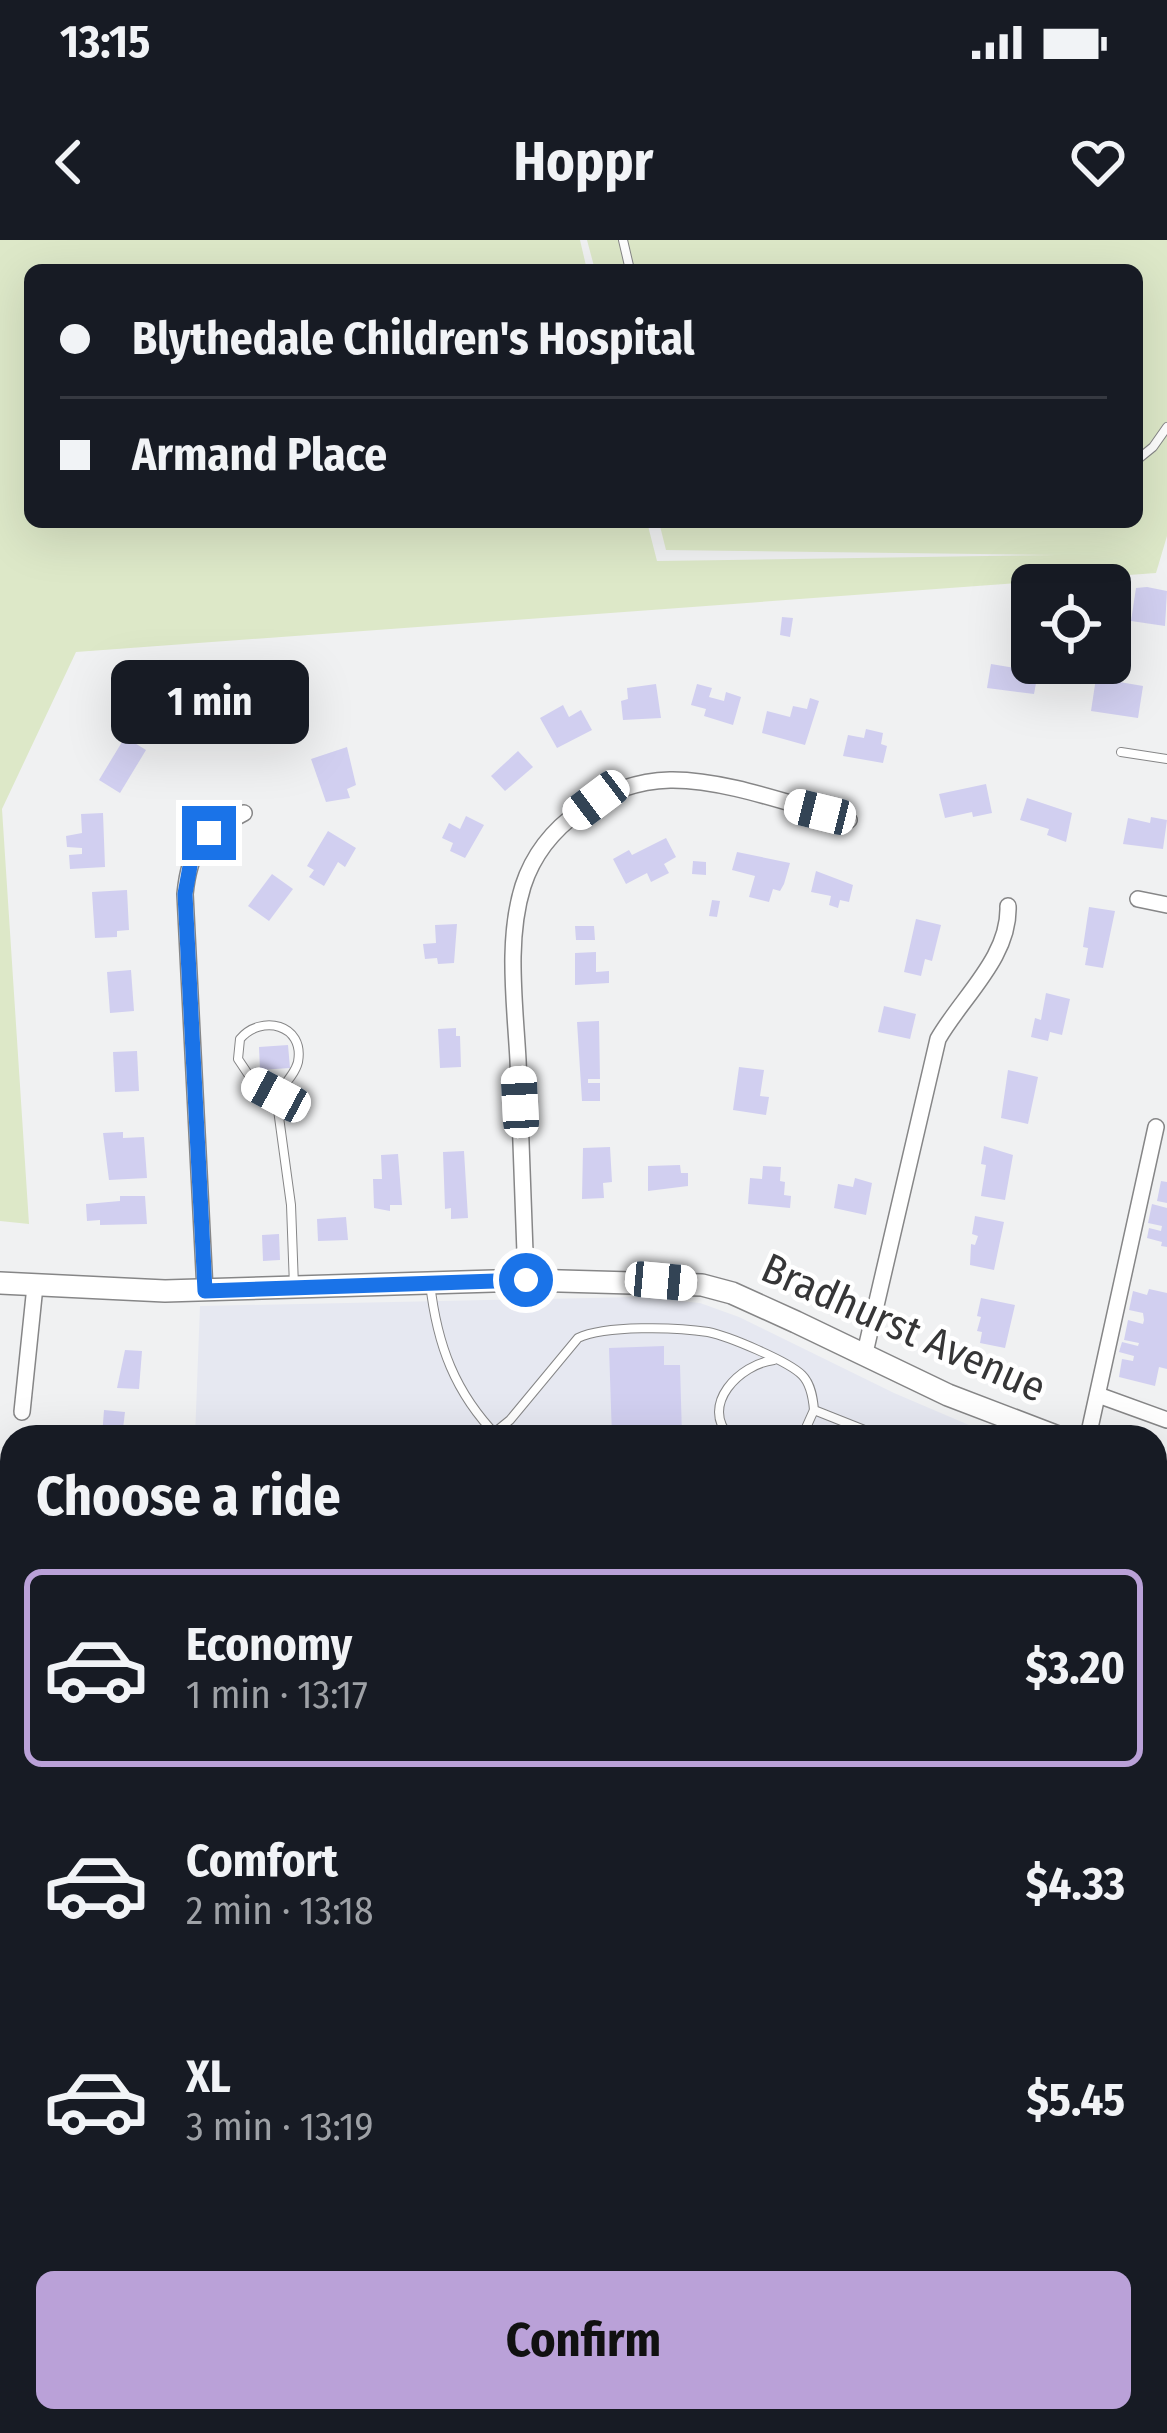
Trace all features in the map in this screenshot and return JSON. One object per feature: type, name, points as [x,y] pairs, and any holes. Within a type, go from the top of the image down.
[{"type":"main road","name":"Bradhurst Avenue","points":[[0,1283],[205,1291],[526,1280],[702,1285],[784,1316],[864,1357],[1027,1425]]},
{"type":"street","points":[[526,1280],[516,914],[542,847],[574,816],[615,790],[674,780],[715,785],[849,820]]},
{"type":"street","points":[[205,1291],[185,894],[197,846],[209,833],[244,813]]},
{"type":"street","points":[[1138,899],[1167,905]]},
{"type":"street","points":[[864,1357],[938,1040],[958,1004],[994,960],[1008,922],[1008,906]]},
{"type":"street","points":[[1091,1425],[1156,1127]]},
{"type":"street","points":[[22,1412],[35,1286]]},
{"type":"street","points":[[1098,1396],[1167,1420]]},
{"type":"lane","points":[[1143,456],[1167,427]]},
{"type":"lane","points":[[1121,752],[1167,759]]},
{"type":"lane","points":[[276,1095],[254,1083],[238,1059],[240,1040],[258,1026],[280,1025],[289,1031],[298,1052],[292,1074],[276,1095],[291,1205],[295,1287]]},
{"type":"lane","points":[[430,1282],[433,1311],[456,1384],[486,1425]]},
{"type":"lane","points":[[505,1425],[578,1337],[592,1331],[711,1333],[775,1360],[802,1375],[812,1393],[814,1410],[807,1425]]},
{"type":"lane","points":[[722,1425],[718,1406],[725,1391],[757,1362],[775,1360]]},
{"type":"lane","points":[[814,1410],[852,1425]]},
{"type":"shaded area","points":[[637,1297],[700,1303],[969,1425],[195,1425],[200,1306]]},
{"type":"green space","points":[[0,240],[580,240],[586,264],[24,264],[24,528],[649,528],[657,561],[1057,555],[666,550],[660,528],[1143,528],[1143,264],[593,264],[587,240],[1167,240],[1167,536],[1156,573],[1131,575],[1131,564],[1011,564],[1011,584],[76,652],[2,809],[29,1224],[0,1221]]},
{"type":"building","points":[[1136,588],[1167,591],[1165,626],[1131,621]]},
{"type":"building","points":[[782,617],[793,618],[790,637],[780,635]]},
{"type":"building","points":[[991,664],[1011,667],[1011,684],[1036,684],[1034,694],[987,688]]},
{"type":"building","points":[[198,684],[206,707],[167,720],[159,697]]},
{"type":"building","points":[[656,684],[661,718],[623,720],[621,701],[628,699],[627,688]]},
{"type":"building","points":[[697,684],[712,688],[709,697],[724,701],[726,692],[741,697],[733,725],[704,716],[706,709],[691,705]]},
{"type":"building","points":[[1095,684],[1143,686],[1138,718],[1091,711]]},
{"type":"building","points":[[260,690],[276,695],[273,705],[296,713],[289,736],[251,723]]},
{"type":"building","points":[[810,698],[819,701],[805,745],[762,733],[767,711],[790,717],[793,706],[807,709]]},
{"type":"building","points":[[563,705],[569,717],[581,710],[592,730],[557,748],[540,718]]},
{"type":"building","points":[[866,729],[883,733],[881,744],[887,746],[883,763],[843,756],[848,735],[864,738]]},
{"type":"building","points":[[125,737],[146,750],[120,793],[99,780]]},
{"type":"building","points":[[347,747],[356,785],[347,789],[350,798],[326,802],[311,759]]},
{"type":"building","points":[[518,751],[533,767],[505,791],[491,776]]},
{"type":"building","points":[[986,784],[992,813],[945,818],[939,794]]},
{"type":"building","points":[[1027,798],[1072,813],[1066,842],[1047,835],[1049,829],[1020,820]]},
{"type":"building","points":[[103,813],[105,867],[70,869],[69,855],[82,854],[82,848],[67,847],[66,836],[82,833],[81,814]]},
{"type":"building","points":[[466,816],[484,825],[465,858],[450,851],[453,843],[442,838],[449,823],[460,829]]},
{"type":"building","points":[[1151,817],[1167,820],[1163,849],[1123,844],[1128,818],[1150,823]]},
{"type":"building","points":[[328,831],[356,848],[345,867],[338,862],[324,886],[309,877],[314,870],[307,866]]},
{"type":"building","points":[[666,838],[676,857],[664,864],[669,873],[651,882],[647,873],[626,884],[613,859]]},
{"type":"building","points":[[737,852],[790,863],[784,884],[780,891],[773,889],[769,902],[749,897],[755,876],[732,870]]},
{"type":"building","points":[[693,861],[706,862],[706,875],[692,874]]},
{"type":"building","points":[[816,871],[853,885],[849,902],[840,900],[838,908],[829,905],[831,896],[811,892]]},
{"type":"building","points":[[272,874],[293,889],[269,921],[248,906]]},
{"type":"building","points":[[127,890],[129,930],[117,931],[117,937],[95,938],[92,892]]},
{"type":"building","points":[[712,900],[720,901],[717,917],[709,916]]},
{"type":"building","points":[[1089,907],[1115,911],[1103,968],[1085,965]]},
{"type":"building","points":[[916,919],[941,925],[932,961],[925,959],[921,976],[904,972]]},
{"type":"building","points":[[457,924],[454,963],[425,959],[423,944],[436,943],[435,925]]},
{"type":"building","points":[[575,926],[594,926],[595,940],[576,940]]},
{"type":"building","points":[[596,952],[596,972],[609,971],[609,983],[575,985],[575,953]]},
{"type":"building","points":[[131,970],[134,1011],[110,1013],[107,972]]},
{"type":"building","points":[[1046,993],[1070,999],[1062,1035],[1050,1032],[1048,1041],[1031,1037],[1035,1018],[1041,1020]]},
{"type":"building","points":[[884,1006],[916,1014],[910,1039],[878,1032]]},
{"type":"building","points":[[599,1021],[600,1079],[588,1079],[588,1083],[600,1083],[600,1101],[582,1101],[577,1022]]},
{"type":"building","points":[[456,1028],[461,1067],[440,1068],[438,1029]]},
{"type":"building","points":[[288,1045],[290,1068],[260,1070],[259,1047]]},
{"type":"building","points":[[137,1051],[139,1091],[115,1092],[113,1052]]},
{"type":"building","points":[[739,1067],[764,1070],[760,1096],[769,1097],[766,1115],[733,1110]]},
{"type":"building","points":[[1008,1070],[1038,1077],[1028,1124],[1001,1118]]},
{"type":"building","points":[[123,1132],[123,1138],[144,1137],[147,1178],[109,1180],[103,1133]]},
{"type":"building","points":[[984,1146],[1013,1155],[1005,1200],[981,1196]]},
{"type":"building","points":[[610,1147],[612,1182],[603,1183],[604,1198],[582,1199],[583,1148]]},
{"type":"building","points":[[464,1151],[468,1218],[451,1219],[451,1208],[445,1209],[443,1152]]},
{"type":"building","points":[[398,1154],[402,1205],[390,1205],[390,1211],[374,1208],[373,1179],[382,1179],[381,1155]]},
{"type":"building","points":[[680,1165],[681,1173],[688,1173],[688,1186],[648,1191],[648,1166]]},
{"type":"building","points":[[763,1166],[781,1167],[780,1181],[785,1182],[784,1195],[791,1196],[790,1208],[748,1204],[750,1178],[762,1179]]},
{"type":"building","points":[[855,1178],[872,1183],[866,1215],[834,1208],[838,1184],[853,1187]]},
{"type":"building","points":[[1161,1181],[1167,1182],[1167,1203],[1157,1201]]},
{"type":"building","points":[[120,1196],[145,1196],[147,1224],[87,1221],[86,1204],[120,1201]]},
{"type":"building","points":[[1152,1204],[1167,1208],[1167,1247],[1147,1238],[1149,1228],[1161,1231],[1162,1226],[1148,1223]]},
{"type":"building","points":[[975,1216],[1004,1222],[994,1270],[970,1265],[971,1244],[975,1245],[978,1236],[972,1234]]},
{"type":"building","points":[[346,1217],[348,1240],[318,1241],[317,1219]]},
{"type":"building","points":[[279,1234],[280,1260],[263,1261],[262,1235]]},
{"type":"building","points":[[1149,1289],[1167,1293],[1167,1369],[1159,1367],[1155,1386],[1119,1377],[1122,1359],[1133,1361],[1134,1356],[1119,1352],[1122,1342],[1139,1343],[1124,1340],[1128,1320],[1143,1324],[1144,1320],[1143,1313],[1129,1310],[1133,1291],[1147,1295]]},
{"type":"building","points":[[981,1298],[1015,1305],[1005,1348],[980,1343]]},
{"type":"building","points":[[664,1346],[664,1365],[680,1365],[682,1425],[612,1425],[609,1348]]},
{"type":"building","points":[[125,1350],[142,1351],[139,1389],[117,1388]]},
{"type":"building","points":[[104,1410],[125,1412],[123,1425],[103,1425]]},
{"type":"route","points":[[209,833],[192,855],[185,894],[205,1291],[526,1280]]}]
